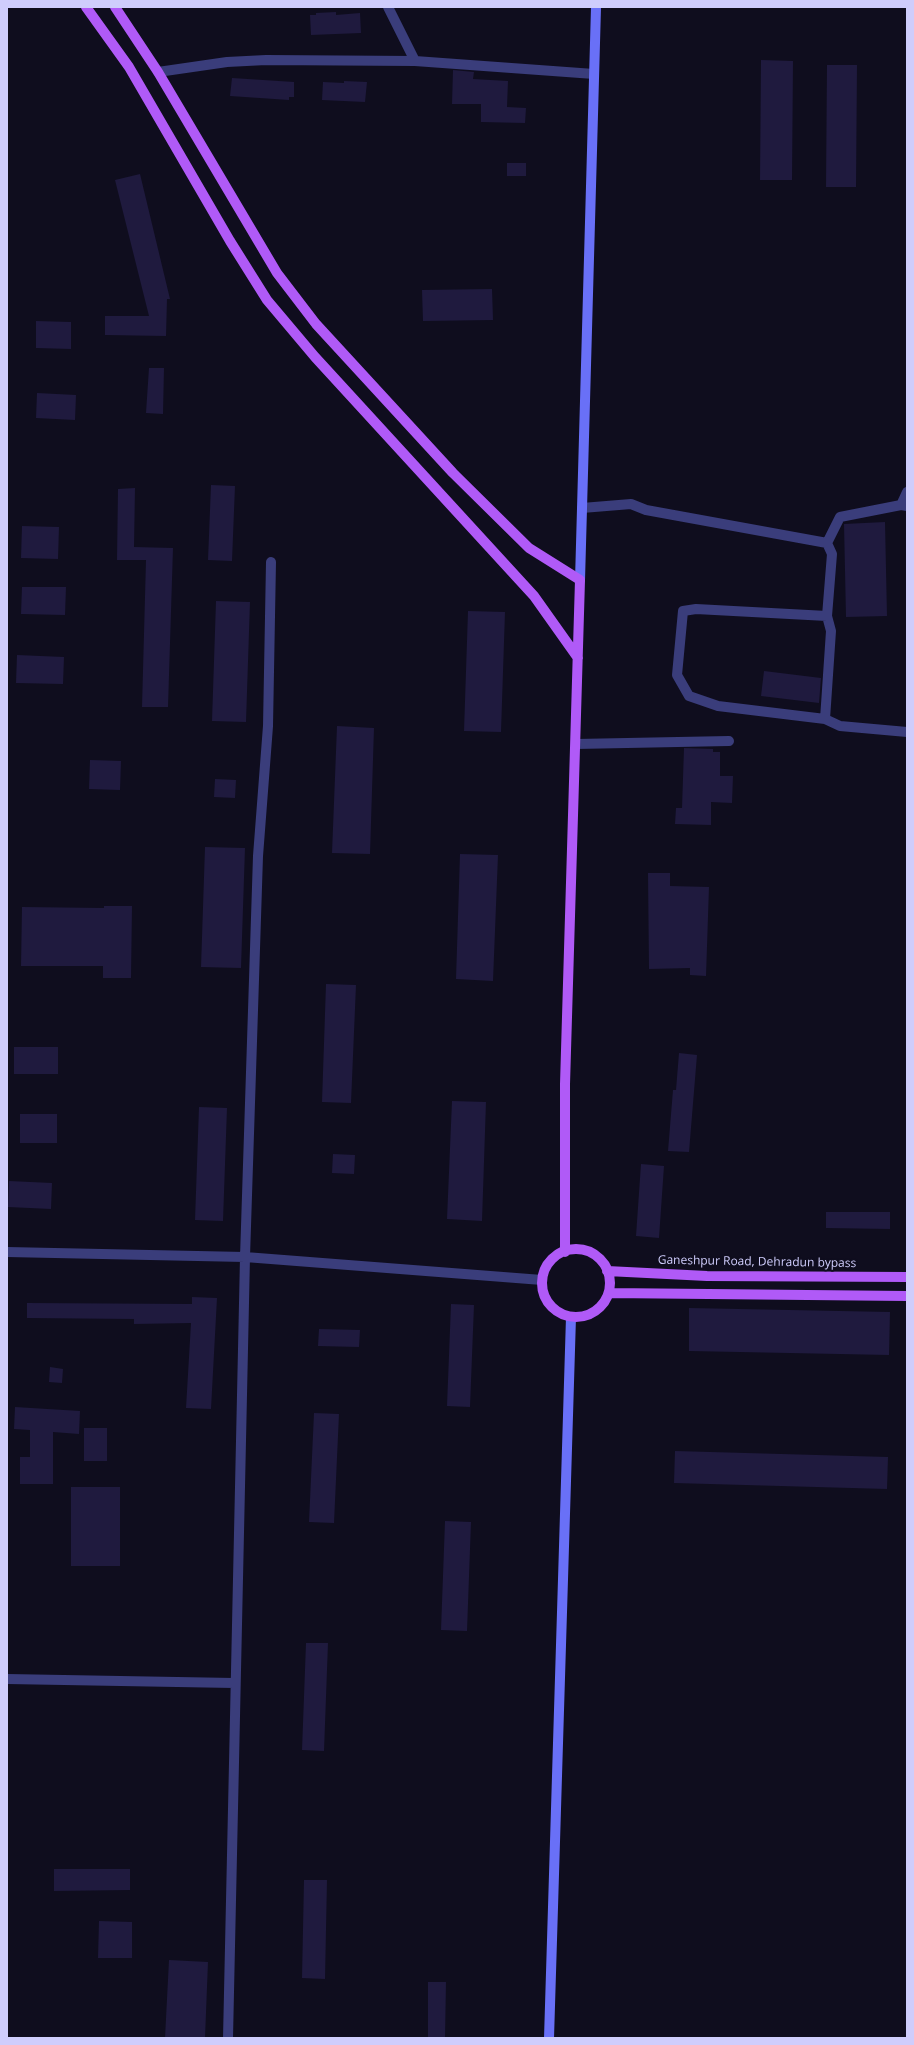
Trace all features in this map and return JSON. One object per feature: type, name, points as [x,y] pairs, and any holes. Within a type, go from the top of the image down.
[{"type":"main road","points":[[86,7],[129,67],[230,241],[267,300],[316,357],[534,596],[578,658]]},
{"type":"main road","points":[[115,7],[158,72],[277,273],[316,324],[453,473],[528,548],[580,580]]},
{"type":"main road","points":[[565,1252],[565,1084],[576,744],[596,7]]},
{"type":"main road","points":[[572,1250],[583,1250],[594,1255],[602,1262],[608,1271],[610,1282],[609,1293],[604,1302],[587,1316],[571,1317],[554,1310],[542,1291],[542,1280],[545,1269],[552,1259],[565,1252],[572,1250]]},
{"type":"main road","name":"Ganeshpur Road, Dehradun bypass","points":[[608,1271],[707,1276],[907,1277]]},
{"type":"main road","points":[[609,1293],[907,1296]]},
{"type":"main road","points":[[549,2038],[571,1317]]},
{"type":"street","points":[[388,7],[415,62]]},
{"type":"street","points":[[158,72],[246,61],[415,62],[594,74]]},
{"type":"street","points":[[827,543],[840,517],[904,506],[907,492]]},
{"type":"street","points":[[582,508],[631,504],[646,510],[827,543]]},
{"type":"street","points":[[825,719],[831,631],[827,616],[832,554],[827,543]]},
{"type":"street","points":[[228,2038],[234,1682],[245,1257],[258,856],[268,726],[271,562]]},
{"type":"street","points":[[827,616],[696,609],[683,612],[677,675],[689,696],[718,706],[825,719],[840,726],[907,732]]},
{"type":"street","points":[[576,744],[729,741]]},
{"type":"street","points":[[7,1252],[245,1257],[542,1280]]},
{"type":"street","points":[[7,1679],[234,1682]]},
{"type":"building","points":[[336,12],[336,15],[360,13],[361,33],[311,35],[310,15],[316,15],[316,13]]},
{"type":"building","points":[[761,60],[793,61],[792,180],[760,180]]},
{"type":"building","points":[[827,65],[857,65],[856,187],[826,187]]},
{"type":"building","points":[[453,70],[474,72],[473,79],[508,81],[507,107],[526,108],[525,123],[481,122],[481,104],[452,104]]},
{"type":"building","points":[[232,78],[294,82],[294,97],[289,97],[289,100],[230,96]]},
{"type":"building","points":[[344,81],[367,82],[365,102],[322,100],[323,82],[344,83]]},
{"type":"building","points":[[507,163],[526,163],[526,176],[507,176]]},
{"type":"building","points":[[140,174],[170,299],[167,299],[166,336],[105,335],[105,316],[149,316],[115,180]]},
{"type":"building","points":[[492,289],[493,320],[423,321],[422,290]]},
{"type":"building","points":[[36,321],[71,322],[71,349],[36,348]]},
{"type":"building","points":[[149,368],[164,368],[163,414],[146,413]]},
{"type":"building","points":[[37,393],[76,395],[75,420],[36,418]]},
{"type":"building","points":[[211,485],[235,486],[232,561],[208,560]]},
{"type":"building","points":[[135,488],[134,547],[173,548],[168,707],[142,707],[146,560],[117,560],[118,489]]},
{"type":"building","points":[[885,522],[887,616],[846,617],[844,524]]},
{"type":"building","points":[[22,526],[59,527],[58,559],[21,558]]},
{"type":"building","points":[[22,587],[66,587],[65,615],[21,614]]},
{"type":"building","points":[[216,601],[250,602],[246,722],[212,721]]},
{"type":"building","points":[[468,611],[505,612],[501,732],[464,731]]},
{"type":"building","points":[[17,655],[64,657],[63,684],[16,683]]},
{"type":"building","points":[[764,671],[821,678],[819,703],[761,696]]},
{"type":"building","points":[[337,726],[374,728],[370,854],[332,853]]},
{"type":"building","points":[[684,748],[713,749],[713,752],[720,752],[720,776],[733,776],[732,803],[711,802],[711,825],[675,824],[676,808],[682,808]]},
{"type":"building","points":[[90,760],[121,761],[120,790],[89,789]]},
{"type":"building","points":[[215,779],[236,780],[235,798],[214,797]]},
{"type":"building","points":[[205,847],[245,848],[241,968],[201,967]]},
{"type":"building","points":[[460,854],[498,855],[493,981],[456,979]]},
{"type":"building","points":[[648,873],[670,873],[670,886],[709,887],[706,976],[690,975],[690,968],[649,969]]},
{"type":"building","points":[[104,906],[132,906],[131,978],[103,978],[103,966],[21,966],[22,907],[104,908]]},
{"type":"building","points":[[326,984],[356,985],[351,1103],[322,1102]]},
{"type":"building","points":[[14,1047],[58,1047],[58,1074],[14,1074]]},
{"type":"building","points":[[679,1053],[697,1055],[689,1152],[668,1151],[673,1090],[676,1090]]},
{"type":"building","points":[[452,1101],[486,1102],[482,1221],[447,1219]]},
{"type":"building","points":[[199,1107],[227,1108],[223,1221],[195,1220]]},
{"type":"building","points":[[20,1114],[57,1114],[57,1143],[20,1143]]},
{"type":"building","points":[[333,1154],[355,1155],[354,1174],[332,1173]]},
{"type":"building","points":[[641,1164],[664,1166],[659,1238],[636,1236]]},
{"type":"building","points":[[9,1181],[52,1183],[51,1209],[8,1207]]},
{"type":"building","points":[[826,1212],[890,1212],[890,1229],[826,1228]]},
{"type":"building","points":[[192,1297],[217,1298],[211,1409],[186,1408],[191,1323],[134,1324],[134,1319],[27,1318],[27,1303],[192,1304]]},
{"type":"building","points":[[451,1304],[474,1305],[470,1407],[447,1406]]},
{"type":"building","points":[[689,1308],[890,1312],[889,1355],[689,1351]]},
{"type":"building","points":[[319,1329],[360,1330],[359,1347],[318,1346]]},
{"type":"building","points":[[50,1367],[63,1369],[62,1383],[49,1382]]},
{"type":"building","points":[[15,1407],[80,1411],[79,1434],[53,1432],[53,1484],[20,1484],[20,1457],[30,1457],[30,1430],[14,1429]]},
{"type":"building","points":[[314,1413],[339,1414],[334,1523],[309,1522]]},
{"type":"building","points":[[84,1428],[107,1428],[107,1461],[84,1461]]},
{"type":"building","points":[[675,1451],[888,1457],[887,1489],[674,1483]]},
{"type":"building","points":[[71,1487],[120,1487],[120,1566],[71,1566]]},
{"type":"building","points":[[445,1521],[471,1522],[467,1631],[441,1630]]},
{"type":"building","points":[[306,1643],[328,1643],[324,1751],[302,1750]]},
{"type":"building","points":[[54,1869],[130,1869],[130,1890],[54,1891]]},
{"type":"building","points":[[304,1880],[327,1880],[325,1979],[302,1978]]},
{"type":"building","points":[[99,1921],[132,1922],[132,1958],[98,1958]]},
{"type":"building","points":[[169,1960],[208,1962],[205,2038],[165,2038]]},
{"type":"building","points":[[428,1982],[446,1982],[445,2038],[428,2038]]}]
